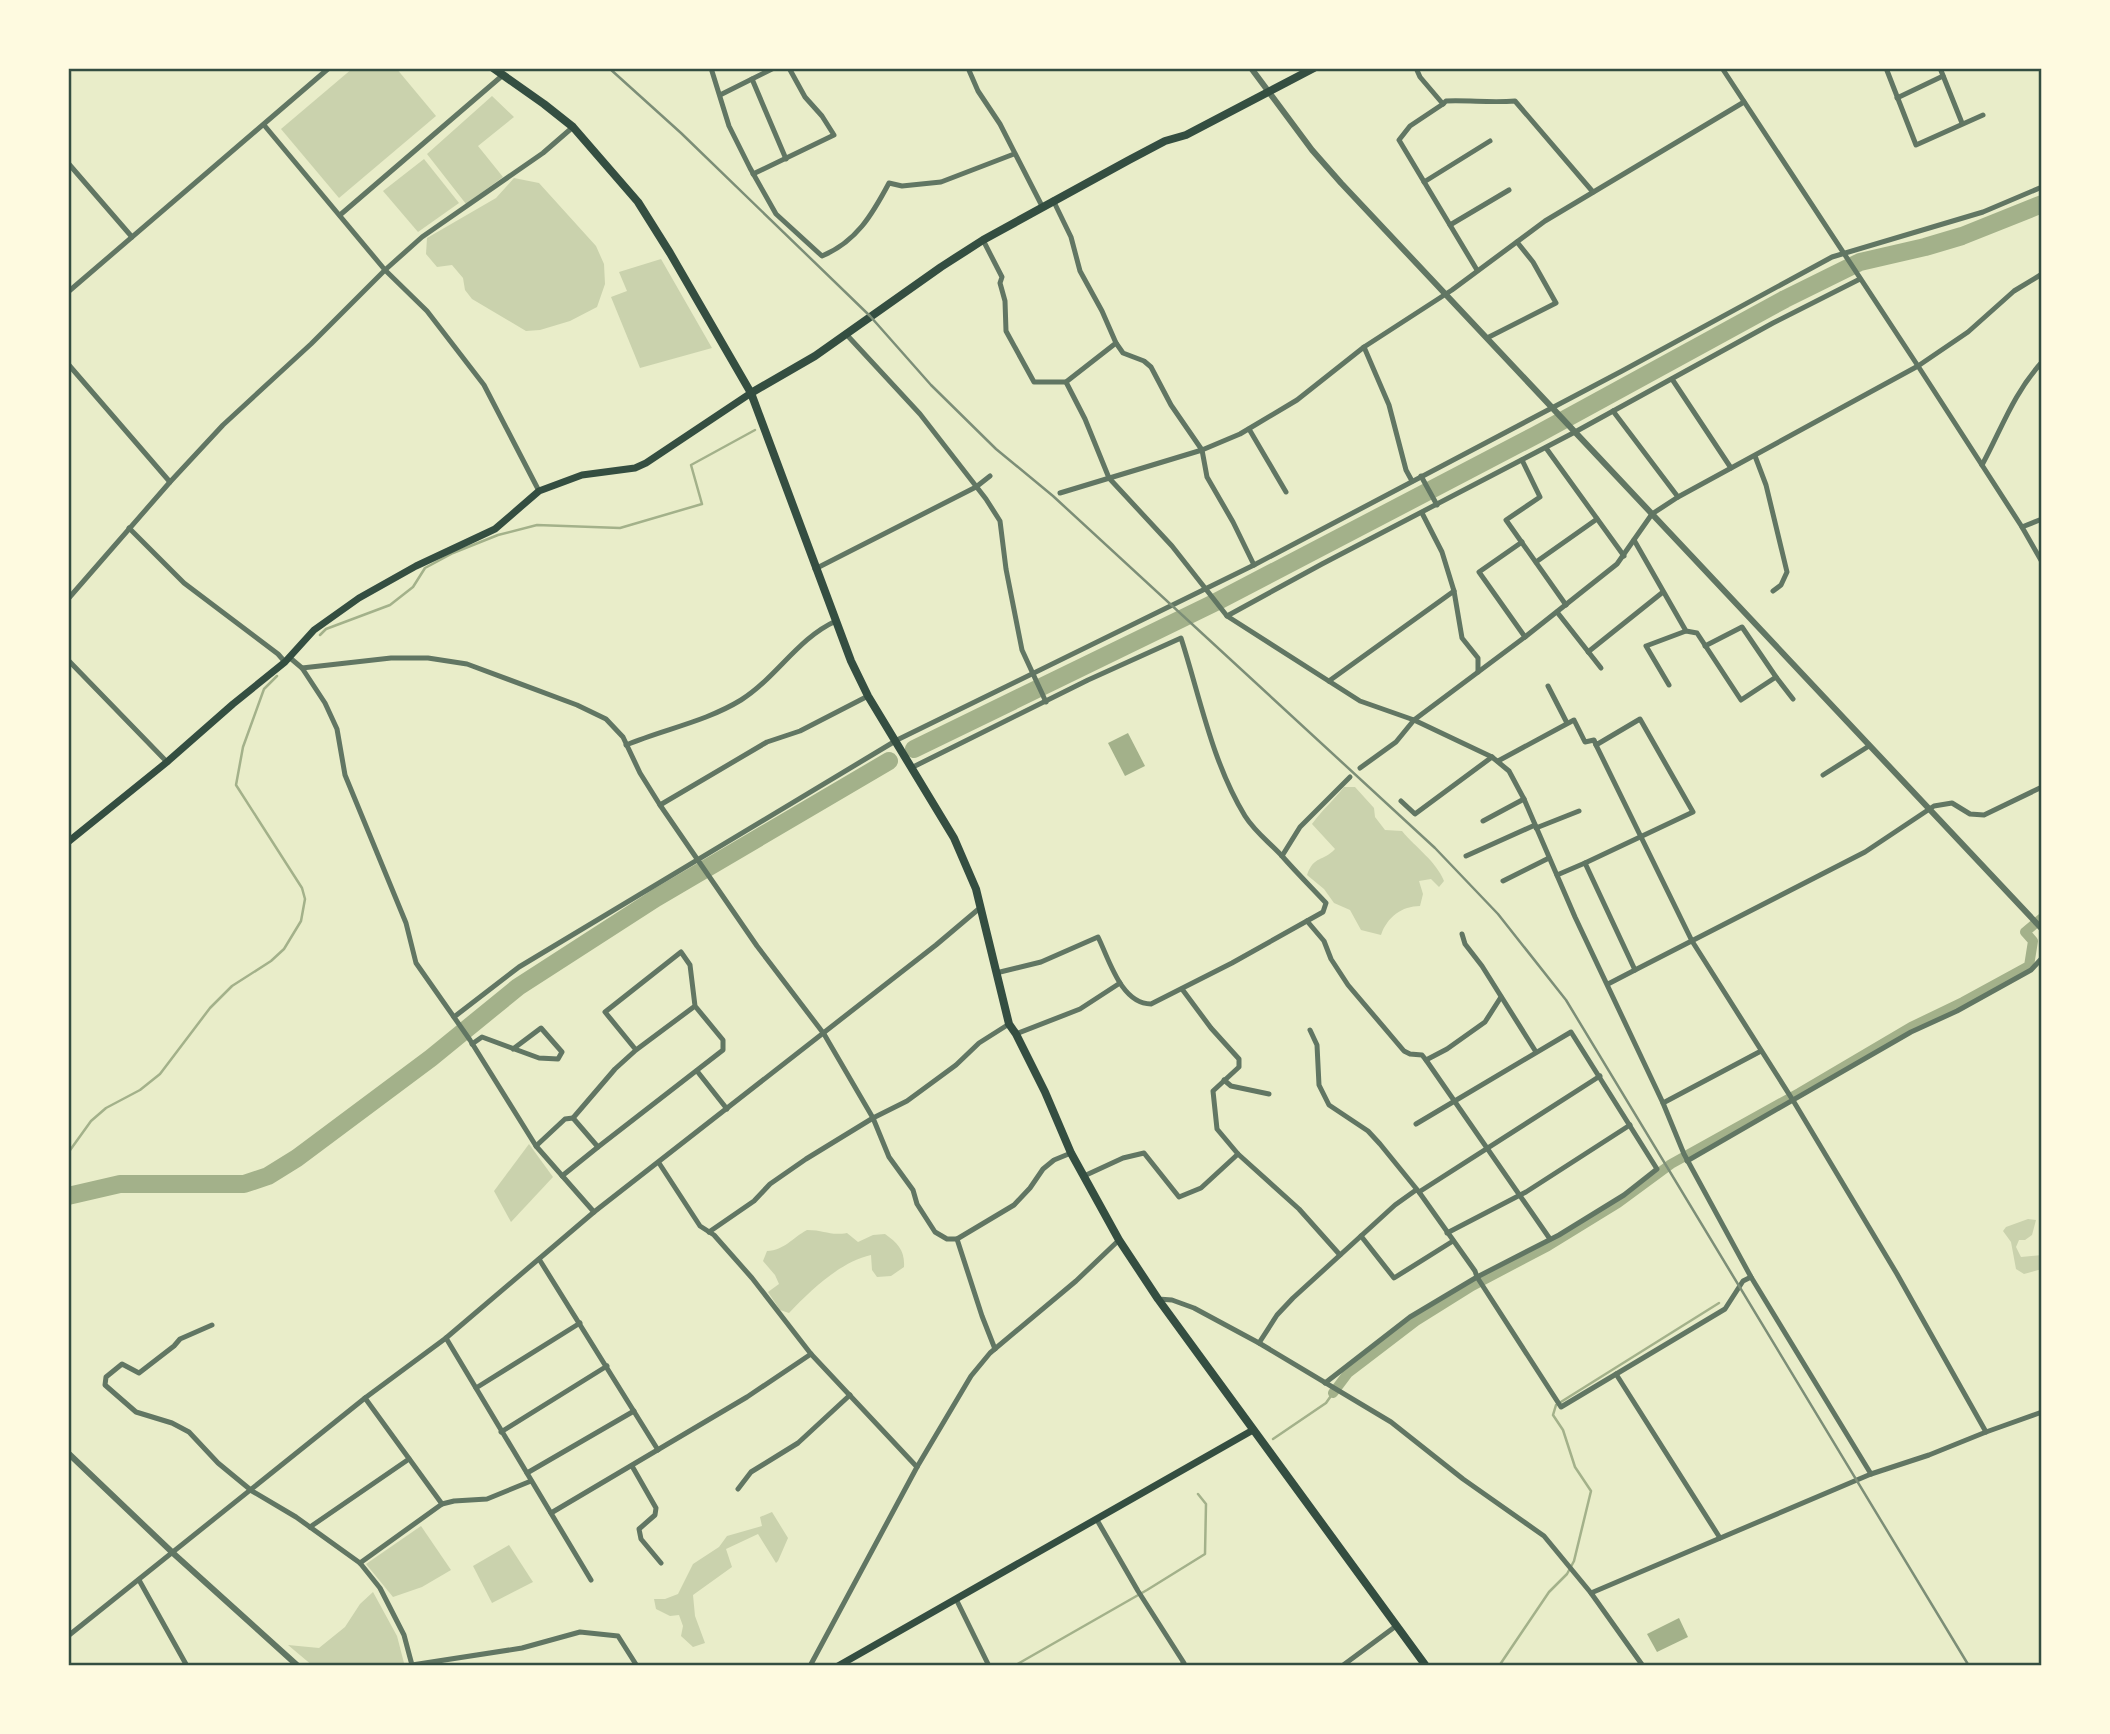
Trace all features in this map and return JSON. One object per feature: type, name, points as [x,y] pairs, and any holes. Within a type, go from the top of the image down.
[{"type":"main road","points":[[493,68],[572,127],[638,202],[751,393],[851,662],[954,838],[981,907],[1009,1024],[1045,1092],[1071,1153],[1119,1240],[1158,1299],[1426,1666]]},
{"type":"main road","points":[[68,842],[287,659],[314,630],[359,598],[416,566],[495,529],[539,491],[582,475],[635,468],[646,463],[751,393],[815,356],[982,240],[1165,141],[1186,135],[1310,69]]},
{"type":"main road","points":[[838,1666],[1253,1430]]},
{"type":"street","points":[[68,292],[330,68]]},
{"type":"street","points":[[711,68],[729,126],[776,214],[821,256],[836,250],[851,239],[864,225],[889,183],[902,186],[941,182],[1014,154]]},
{"type":"street","points":[[720,94],[774,68]]},
{"type":"street","points":[[753,174],[834,135],[805,97],[789,68]]},
{"type":"street","points":[[968,68],[1042,206]]},
{"type":"street","points":[[1251,68],[1326,166],[2040,928]]},
{"type":"street","points":[[1416,68],[1420,77],[1443,104]]},
{"type":"street","points":[[1722,68],[1918,366],[2042,562]]},
{"type":"street","points":[[1886,68],[1916,145],[1983,115]]},
{"type":"street","points":[[1940,68],[1962,123]]},
{"type":"street","points":[[340,215],[503,75]]},
{"type":"street","points":[[1897,98],[1943,76]]},
{"type":"street","points":[[752,79],[786,159]]},
{"type":"street","points":[[1477,270],[1399,140],[1410,126],[1446,101],[1515,101],[1592,192]]},
{"type":"street","points":[[1060,493],[1202,450],[1249,429],[1297,400],[1364,347],[1545,221],[1744,102]]},
{"type":"street","points":[[264,124],[385,270],[427,311],[484,385],[539,491]]},
{"type":"street","points":[[68,598],[223,425],[311,344],[385,270],[422,237],[543,153],[572,127]]},
{"type":"street","points":[[1424,182],[1490,141]]},
{"type":"street","points":[[68,163],[132,237]]},
{"type":"street","points":[[456,1020],[519,967],[897,740],[1208,590],[1842,253],[1983,212],[2042,187]]},
{"type":"street","points":[[1450,225],[1509,190]]},
{"type":"street","points":[[1054,200],[1072,237],[1080,271],[1116,343],[1123,353],[1144,361],[1151,367],[1171,405],[1202,450],[1207,477],[1254,565]]},
{"type":"street","points":[[982,240],[1002,277],[1000,284],[1005,301],[1006,331],[1034,382],[1066,382],[1116,343]]},
{"type":"street","points":[[1487,338],[1556,303],[1517,242]]},
{"type":"street","points":[[1360,768],[1396,742],[1414,720],[1617,564],[1652,514],[1678,497],[1918,366],[1968,332],[2014,291],[2042,274]]},
{"type":"street","points":[[1226,614],[1546,448],[1773,323],[1860,279]]},
{"type":"street","points":[[846,334],[920,414],[1000,521],[1022,650],[1046,702]]},
{"type":"street","points":[[1364,347],[1389,405],[1406,470],[1412,481]]},
{"type":"street","points":[[1982,465],[2016,396],[2042,362]]},
{"type":"street","points":[[68,365],[170,482]]},
{"type":"street","points":[[1672,379],[1731,468]]},
{"type":"street","points":[[1066,382],[1085,419],[1109,478],[1172,546],[1226,614],[1360,701],[1414,720],[1495,759],[1515,779],[1684,1154],[1751,1277],[1871,1474]]},
{"type":"street","points":[[1613,411],[1678,497]]},
{"type":"street","points":[[1249,429],[1286,492]]},
{"type":"street","points":[[1546,448],[1623,556]]},
{"type":"street","points":[[1755,456],[1766,485],[1787,572],[1781,585],[1773,591]]},
{"type":"street","points":[[1521,460],[1540,497],[1506,520],[1566,605]]},
{"type":"street","points":[[816,569],[976,486],[990,476]]},
{"type":"street","points":[[1421,476],[1437,505]]},
{"type":"street","points":[[1422,513],[1442,552],[1454,590],[1462,638],[1478,658],[1478,672]]},
{"type":"street","points":[[1536,562],[1597,519]]},
{"type":"street","points":[[2022,527],[2042,519]]},
{"type":"street","points":[[129,528],[184,583],[278,654],[302,668],[325,703],[337,729],[345,775],[406,923],[416,963],[471,1042],[536,1146],[594,1212]]},
{"type":"street","points":[[1634,540],[1686,631]]},
{"type":"street","points":[[1522,542],[1479,572],[1525,637]]},
{"type":"street","points":[[1329,681],[1454,590]]},
{"type":"street","points":[[1588,652],[1663,592]]},
{"type":"street","points":[[1557,612],[1601,668]]},
{"type":"street","points":[[1705,646],[1742,627],[1750,619]]},
{"type":"street","points":[[626,746],[683,727],[739,701],[764,682],[811,636],[836,621]]},
{"type":"street","points":[[1742,627],[1793,699]]},
{"type":"street","points":[[1669,685],[1646,646],[1686,631],[1697,634],[1741,699],[1776,677]]},
{"type":"street","points":[[913,767],[1181,638],[1227,781],[1253,827],[1325,904],[1323,912],[1151,1004],[1142,1004],[1126,992],[1098,937],[1041,962],[996,973]]},
{"type":"street","points":[[302,668],[391,658],[428,658],[467,664],[594,712],[618,730],[660,805],[757,946],[824,1034],[873,1118],[889,1157],[913,1190],[934,1232],[957,1239],[1014,1205],[1043,1170],[1055,1160],[1071,1153]]},
{"type":"street","points":[[68,660],[167,762]]},
{"type":"street","points":[[1548,686],[1567,723]]},
{"type":"street","points":[[660,805],[766,742],[800,731],[869,696]]},
{"type":"street","points":[[1556,875],[1693,813],[1640,719],[1596,746]]},
{"type":"street","points":[[1401,802],[1415,814],[1495,759],[1574,720],[1585,742],[1594,740],[1692,941],[1794,1101],[1897,1274],[1986,1432]]},
{"type":"street","points":[[1823,775],[1869,746]]},
{"type":"street","points":[[1282,856],[1300,827],[1350,777]]},
{"type":"street","points":[[1608,984],[1865,852],[1929,810],[1947,803],[1957,805],[1970,814],[1983,815],[2042,787]]},
{"type":"street","points":[[1483,821],[1524,799]]},
{"type":"street","points":[[1466,856],[1579,811]]},
{"type":"street","points":[[1503,881],[1549,858]]},
{"type":"street","points":[[1585,863],[1635,970]]},
{"type":"street","points":[[68,1636],[174,1554],[365,1398],[446,1338],[594,1212],[824,1034],[981,907]]},
{"type":"street","points":[[1307,921],[1324,941],[1331,959],[1348,985],[1404,1051],[1422,1055],[1426,1060],[1550,1239]]},
{"type":"street","points":[[1462,934],[1465,944],[1482,966],[1536,1052]]},
{"type":"street","points":[[562,1176],[723,1050],[723,1040],[695,1006],[690,965],[681,952],[606,1012],[636,1051]]},
{"type":"street","points":[[1688,1161],[1911,1032],[1957,1011],[2031,970],[2042,958]]},
{"type":"street","points":[[1016,1034],[1080,1009],[1120,983]]},
{"type":"street","points":[[1182,989],[1211,1028],[1240,1059],[1239,1067],[1213,1091],[1217,1129],[1238,1154],[1299,1209],[1340,1255]]},
{"type":"street","points":[[1426,1060],[1447,1049],[1485,1022],[1501,998]]},
{"type":"street","points":[[536,1146],[565,1119],[573,1118],[615,1069],[695,1006]]},
{"type":"street","points":[[709,1232],[754,1201],[770,1184],[873,1118],[907,1101],[956,1065],[979,1043],[1009,1024]]},
{"type":"street","points":[[471,1042],[482,1037],[513,1049],[539,1058],[558,1059],[562,1052],[541,1028],[513,1049]]},
{"type":"street","points":[[1310,1030],[1317,1045],[1319,1085],[1329,1105],[1368,1131],[1418,1191],[1475,1271],[1561,1407],[1725,1309],[1743,1281],[1751,1277]]},
{"type":"street","points":[[1325,1383],[1410,1317],[1624,1195],[1657,1169],[1571,1032],[1416,1124]]},
{"type":"street","points":[[1662,1103],[1761,1051]]},
{"type":"street","points":[[696,1071],[727,1108]]},
{"type":"street","points":[[1259,1343],[1277,1315],[1293,1298],[1362,1236],[1418,1191],[1600,1076]]},
{"type":"street","points":[[1224,1080],[1231,1086],[1269,1094]]},
{"type":"street","points":[[573,1118],[598,1147]]},
{"type":"street","points":[[1447,1233],[1520,1194],[1630,1125]]},
{"type":"street","points":[[1084,1177],[1123,1158],[1144,1153],[1179,1196],[1201,1188],[1238,1154]]},
{"type":"street","points":[[659,1163],[700,1226],[709,1232],[752,1278],[811,1354],[918,1467]]},
{"type":"street","points":[[1362,1236],[1394,1278],[1453,1241]]},
{"type":"street","points":[[957,1239],[995,1349]]},
{"type":"street","points":[[810,1666],[918,1467],[971,1376],[995,1349],[1076,1282],[1119,1240]]},
{"type":"street","points":[[539,1259],[658,1450]]},
{"type":"street","points":[[1158,1299],[1182,1303],[1259,1343],[1391,1422],[1463,1479],[1531,1526],[1544,1536],[1591,1593],[1643,1666]]},
{"type":"street","points":[[476,1388],[580,1323]]},
{"type":"street","points":[[212,1325],[180,1339],[139,1373],[122,1364],[106,1377],[105,1385],[136,1412],[172,1423],[189,1432],[218,1463],[251,1491],[296,1517],[360,1563],[380,1588],[404,1635],[412,1665],[522,1648],[580,1632],[618,1636],[637,1666]]},
{"type":"street","points":[[446,1338],[591,1580]]},
{"type":"street","points":[[551,1513],[747,1397],[811,1354]]},
{"type":"street","points":[[501,1432],[607,1366]]},
{"type":"street","points":[[1616,1374],[1720,1538]]},
{"type":"street","points":[[738,1489],[751,1472],[798,1443],[850,1395]]},
{"type":"street","points":[[365,1398],[442,1504]]},
{"type":"street","points":[[527,1474],[634,1410]]},
{"type":"street","points":[[1591,1593],[1871,1474],[2042,1412]]},
{"type":"street","points":[[68,1453],[298,1666]]},
{"type":"street","points":[[310,1527],[409,1459]]},
{"type":"street","points":[[632,1466],[656,1508],[655,1515],[639,1530],[641,1539],[661,1563]]},
{"type":"street","points":[[360,1563],[442,1504],[487,1499],[531,1480]]},
{"type":"street","points":[[1097,1520],[1184,1663],[1180,1666]]},
{"type":"street","points":[[139,1580],[187,1666]]},
{"type":"street","points":[[956,1599],[989,1666]]},
{"type":"street","points":[[1342,1666],[1396,1626]]},
{"type":"shaded area","points":[[353,68],[396,68],[436,116],[339,198],[281,129]]},
{"type":"shaded area","points":[[492,96],[514,117],[478,146],[503,177],[466,204],[427,154]]},
{"type":"shaded area","points":[[424,159],[459,203],[418,232],[383,191]]},
{"type":"shaded area","points":[[514,178],[539,183],[596,246],[604,264],[605,284],[597,307],[570,321],[540,330],[526,331],[472,299],[465,290],[463,278],[452,265],[437,267],[426,254],[427,238],[496,198]]},
{"type":"shaded area","points":[[661,259],[712,348],[640,368],[611,297],[627,291],[619,272]]},
{"type":"shaded area","points":[[1128,733],[1145,766],[1125,776],[1108,743]]},
{"type":"shaded area","points":[[1344,787],[1355,787],[1374,808],[1375,817],[1385,830],[1402,831],[1431,861],[1444,881],[1439,887],[1431,879],[1419,881],[1423,894],[1420,906],[1407,908],[1396,914],[1381,935],[1361,930],[1350,910],[1334,903],[1324,889],[1307,875],[1316,861],[1335,849],[1312,824]]},
{"type":"shaded area","points":[[529,1144],[553,1177],[511,1222],[494,1191]]},
{"type":"shaded area","points":[[2028,1219],[2036,1220],[2032,1235],[2025,1240],[2019,1240],[2016,1247],[2021,1257],[2042,1255],[2042,1269],[2024,1274],[2016,1269],[2011,1242],[2003,1231],[2006,1227]]},
{"type":"shaded area","points":[[807,1230],[847,1233],[858,1242],[873,1235],[885,1234],[900,1248],[904,1267],[891,1276],[877,1277],[872,1270],[871,1255],[859,1259],[837,1270],[789,1313],[780,1310],[768,1292],[779,1284],[763,1261],[767,1251],[784,1246]]},
{"type":"shaded area","points":[[772,1512],[788,1538],[778,1561],[776,1563],[758,1534],[726,1549],[732,1567],[693,1595],[695,1616],[705,1643],[693,1647],[681,1636],[683,1626],[679,1615],[670,1616],[656,1609],[654,1599],[665,1599],[678,1594],[693,1564],[719,1547],[727,1536],[762,1526],[760,1517]]},
{"type":"shaded area","points":[[421,1526],[451,1570],[422,1587],[393,1597],[366,1564]]},
{"type":"shaded area","points":[[509,1545],[533,1582],[492,1603],[473,1566]]},
{"type":"shaded area","points":[[373,1592],[397,1636],[404,1663],[401,1666],[313,1666],[288,1645],[319,1648],[345,1627],[360,1604]]},
{"type":"shaded area","points":[[1679,1618],[1688,1637],[1657,1652],[1647,1634]]},
{"type":"waterway","points":[[914,749],[1216,602],[1536,435],[1785,299],[1860,262],[1962,236],[2042,204]]},
{"type":"waterway","points":[[320,635],[326,629],[390,605],[413,587],[425,568],[453,553],[498,535],[537,525],[620,528],[702,504],[691,465],[755,430]]},
{"type":"waterway","points":[[68,1153],[91,1121],[106,1108],[140,1090],[160,1074],[210,1008],[232,986],[271,961],[284,949],[301,921],[305,899],[302,888],[236,785],[243,747],[264,689],[277,676]]},
{"type":"waterway","points":[[68,1196],[120,1184],[244,1184],[268,1176],[297,1158],[431,1058],[518,987],[656,898],[889,761]]},
{"type":"waterway","points":[[1333,1393],[1348,1373],[1416,1321],[1472,1286],[1548,1246],[1618,1203],[1671,1164],[1911,1027],[2029,966],[2033,941],[2025,932],[2042,918]]},
{"type":"waterway","points":[[1499,1666],[1549,1592],[1567,1574],[1574,1561],[1591,1491],[1575,1467],[1563,1430],[1553,1415],[1556,1405],[1719,1303]]},
{"type":"waterway","points":[[1273,1439],[1326,1403],[1333,1393]]},
{"type":"waterway","points":[[1014,1666],[1205,1554],[1206,1504],[1198,1494]]},
{"type":"railway","points":[[609,68],[681,133],[870,316],[931,385],[996,449],[1053,496],[1435,848],[1498,914],[1566,1000],[1969,1666]]}]
